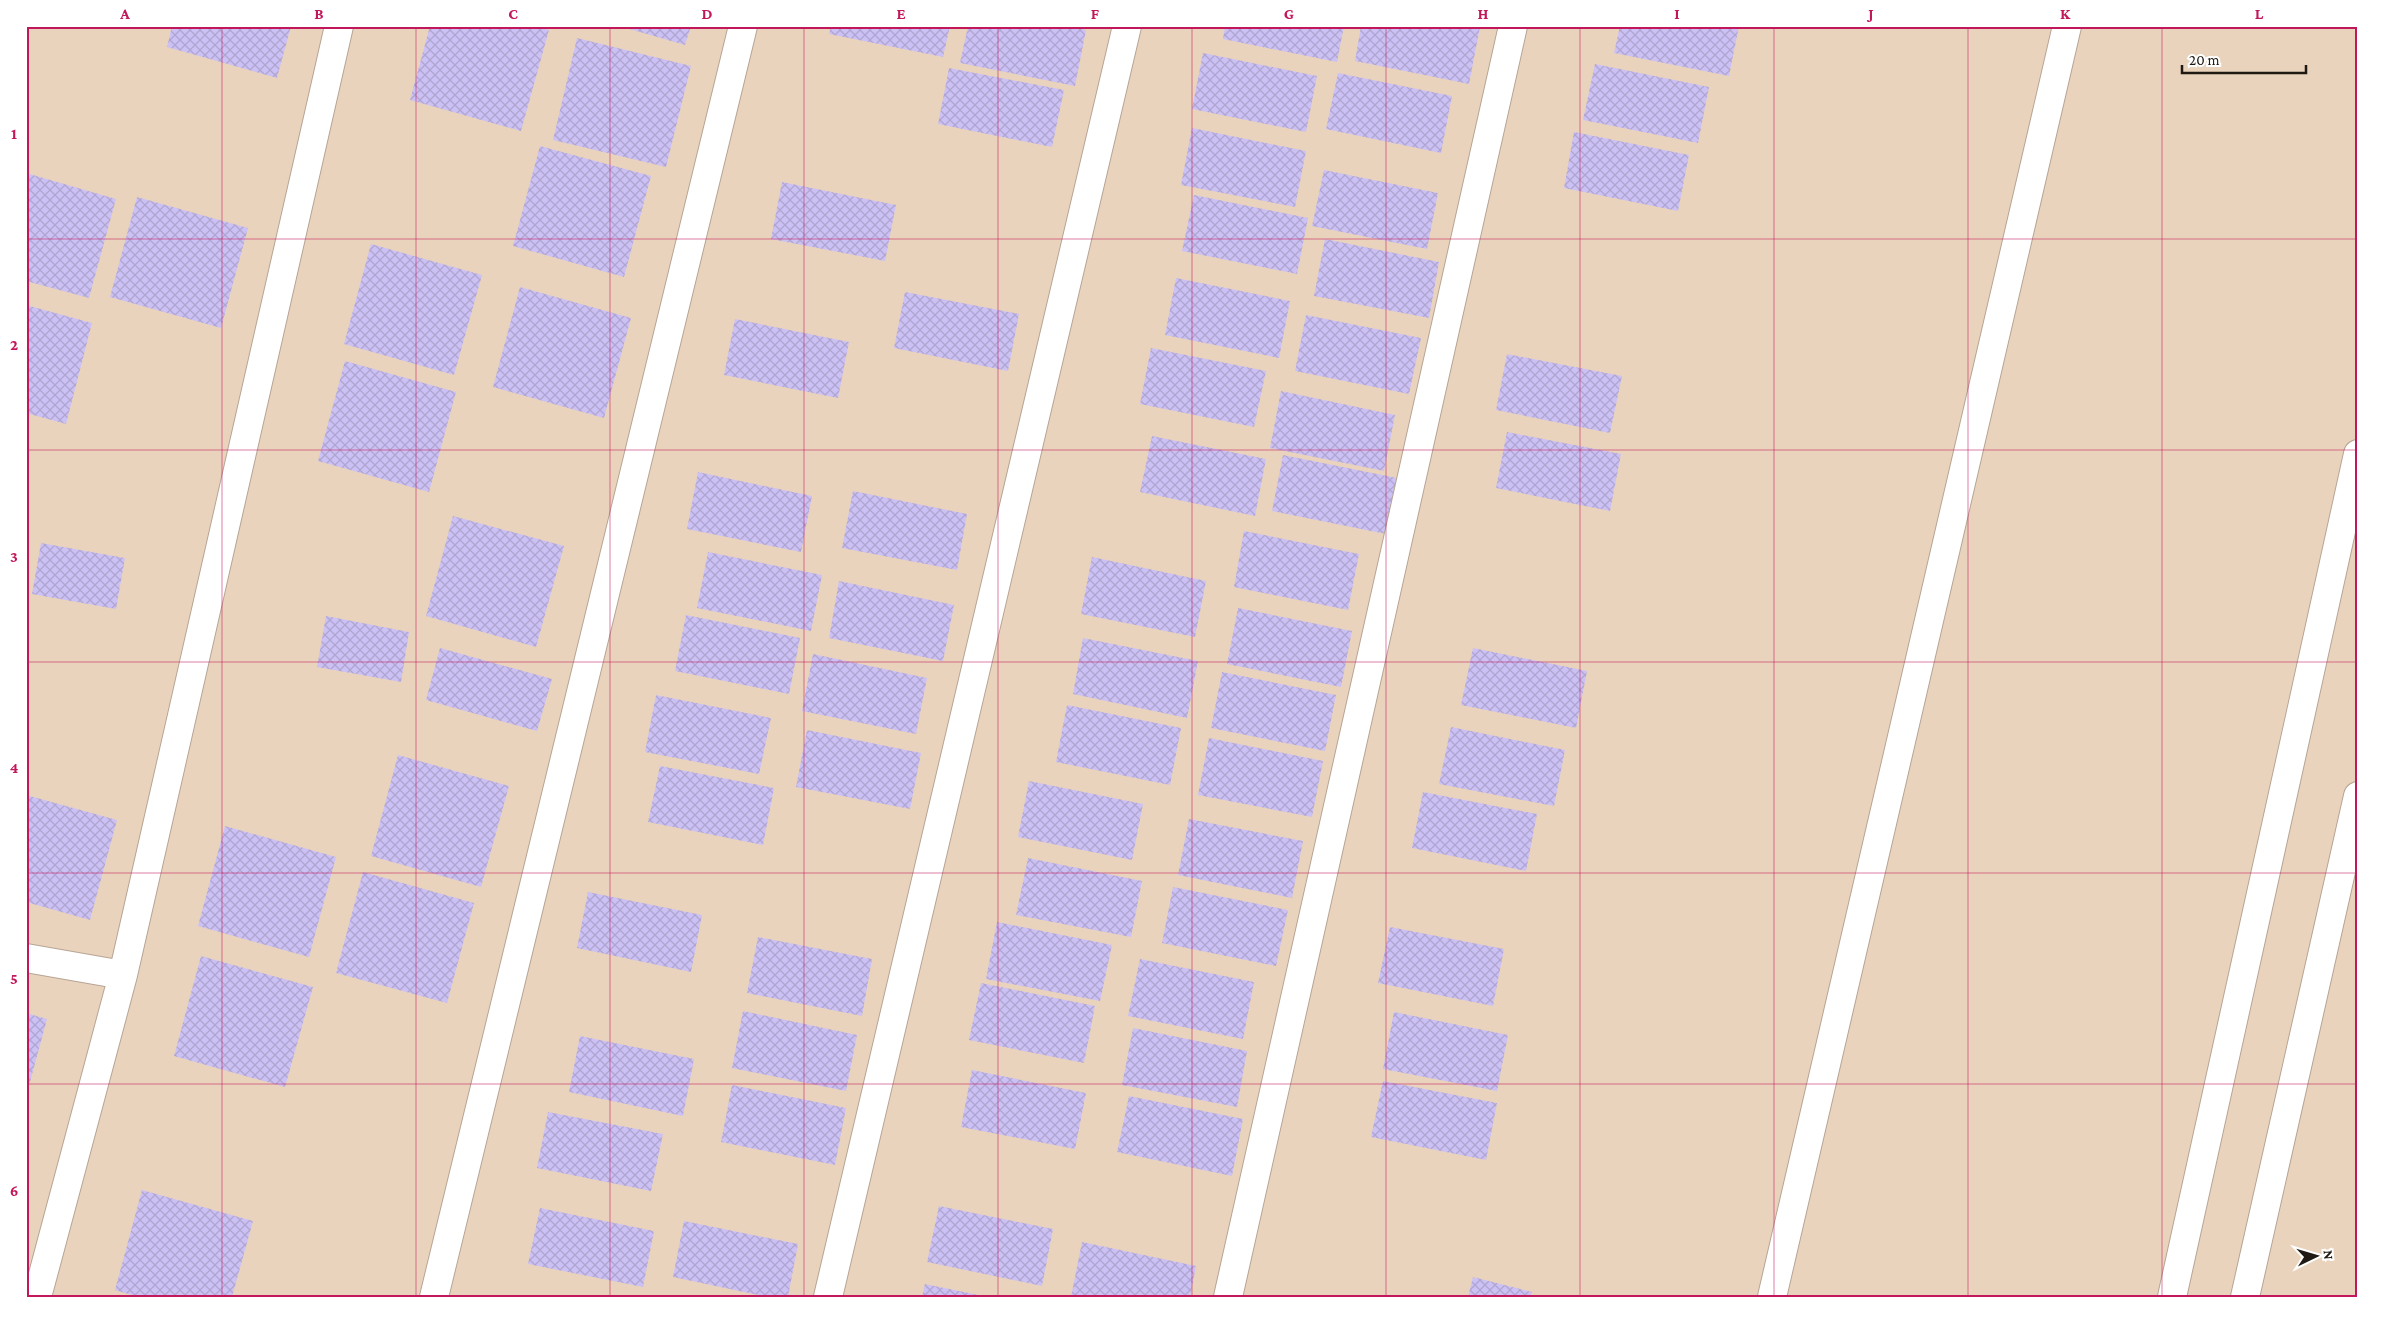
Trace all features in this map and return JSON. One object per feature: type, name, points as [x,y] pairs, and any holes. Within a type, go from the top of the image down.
[{"type":"street","points":[[37,1297],[123,976],[338,26]]},
{"type":"street","points":[[434,1297],[743,26]]},
{"type":"street","points":[[828,1297],[1127,26]]},
{"type":"street","points":[[1228,1297],[1512,26]]},
{"type":"street","points":[[1772,1297],[2067,26]]},
{"type":"street","points":[[2172,1297],[2358,454]]},
{"type":"street","points":[[2245,1297],[2358,796]]},
{"type":"street","points":[[26,958],[123,976]]},
{"type":"shaded area","points":[[26,26],[2358,26],[2358,1297],[26,1297]]},
{"type":"building","points":[[172,26],[291,26],[277,78],[167,47]]},
{"type":"building","points":[[430,26],[535,26],[549,30],[521,131],[410,100]]},
{"type":"building","points":[[619,26],[691,26],[685,45]]},
{"type":"building","points":[[831,26],[950,26],[943,57],[829,34]]},
{"type":"building","points":[[968,26],[1069,26],[1086,30],[1075,86],[960,63]]},
{"type":"building","points":[[1225,26],[1344,26],[1337,62],[1223,39]]},
{"type":"building","points":[[1361,26],[1480,27],[1469,84],[1355,61]]},
{"type":"building","points":[[1620,26],[1739,26],[1729,76],[1614,53]]},
{"type":"building","points":[[577,38],[691,66],[666,167],[553,140]]},
{"type":"building","points":[[1203,53],[1317,76],[1306,132],[1192,109]]},
{"type":"building","points":[[1595,64],[1709,87],[1698,143],[1583,120]]},
{"type":"building","points":[[949,68],[1064,90],[1052,147],[938,124]]},
{"type":"building","points":[[1338,73],[1452,96],[1441,153],[1326,129]]},
{"type":"building","points":[[1192,128],[1306,151],[1295,207],[1181,185]]},
{"type":"building","points":[[1574,132],[1689,155],[1678,211],[1564,188]]},
{"type":"building","points":[[540,146],[651,176],[624,277],[513,246]]},
{"type":"building","points":[[1324,170],[1438,193],[1427,249],[1312,226]]},
{"type":"building","points":[[26,173],[116,199],[89,298],[26,281]]},
{"type":"building","points":[[782,182],[896,205],[885,261],[771,239]]},
{"type":"building","points":[[1194,195],[1308,218],[1297,274],[1182,251]]},
{"type":"building","points":[[137,197],[248,228],[221,328],[110,297]]},
{"type":"building","points":[[1325,239],[1439,262],[1429,318],[1314,296]]},
{"type":"building","points":[[371,244],[482,275],[454,375],[344,344]]},
{"type":"building","points":[[1176,278],[1290,301],[1279,358],[1165,335]]},
{"type":"building","points":[[520,287],[631,318],[604,418],[493,387]]},
{"type":"building","points":[[905,292],[1019,314],[1008,371],[894,348]]},
{"type":"building","points":[[26,305],[92,323],[66,424],[26,413]]},
{"type":"building","points":[[1306,315],[1421,338],[1409,394],[1295,371]]},
{"type":"building","points":[[735,319],[849,342],[838,398],[724,375]]},
{"type":"building","points":[[1151,348],[1266,371],[1254,427],[1140,404]]},
{"type":"building","points":[[1507,354],[1622,376],[1610,433],[1496,410]]},
{"type":"building","points":[[345,361],[456,392],[429,492],[318,461]]},
{"type":"building","points":[[1281,391],[1395,415],[1384,471],[1270,448]]},
{"type":"building","points":[[1507,432],[1621,454],[1610,511],[1496,488]]},
{"type":"building","points":[[1152,436],[1266,459],[1255,516],[1140,492]]},
{"type":"building","points":[[1283,455],[1397,478],[1386,534],[1272,511]]},
{"type":"building","points":[[698,472],[812,496],[801,552],[687,529]]},
{"type":"building","points":[[853,491],[967,514],[957,570],[842,548]]},
{"type":"building","points":[[453,516],[564,546],[536,647],[426,616]]},
{"type":"building","points":[[1244,531],[1359,554],[1348,610],[1234,587]]},
{"type":"building","points":[[41,543],[125,558],[116,609],[32,594]]},
{"type":"building","points":[[708,552],[822,575],[811,631],[697,608]]},
{"type":"building","points":[[1092,557],[1206,581],[1195,637],[1081,614]]},
{"type":"building","points":[[839,581],[954,605],[943,661],[829,638]]},
{"type":"building","points":[[1238,608],[1352,631],[1341,687],[1227,664]]},
{"type":"building","points":[[686,615],[800,638],[789,694],[675,671]]},
{"type":"building","points":[[326,616],[409,632],[401,682],[317,667]]},
{"type":"building","points":[[1083,638],[1198,661],[1187,718],[1073,694]]},
{"type":"building","points":[[440,648],[552,679],[537,731],[426,700]]},
{"type":"building","points":[[1473,648],[1587,671],[1576,728],[1461,705]]},
{"type":"building","points":[[813,654],[927,678],[916,734],[802,711]]},
{"type":"building","points":[[1222,672],[1336,695],[1325,751],[1211,728]]},
{"type":"building","points":[[656,695],[771,718],[759,774],[645,752]]},
{"type":"building","points":[[1067,705],[1181,728],[1170,785],[1056,762]]},
{"type":"building","points":[[1451,727],[1565,750],[1554,806],[1439,784]]},
{"type":"building","points":[[807,730],[921,753],[910,809],[796,787]]},
{"type":"building","points":[[1209,738],[1323,761],[1312,817],[1198,795]]},
{"type":"building","points":[[398,755],[509,786],[481,887],[371,856]]},
{"type":"building","points":[[660,766],[774,788],[763,845],[648,822]]},
{"type":"building","points":[[1029,781],[1143,804],[1132,860],[1018,837]]},
{"type":"building","points":[[1423,792],[1537,814],[1526,871],[1412,848]]},
{"type":"building","points":[[26,795],[117,820],[90,920],[26,902]]},
{"type":"building","points":[[1189,819],[1303,841],[1292,898],[1178,875]]},
{"type":"building","points":[[225,826],[336,857],[309,957],[198,926]]},
{"type":"building","points":[[1028,858],[1142,881],[1131,937],[1016,915]]},
{"type":"building","points":[[363,872],[474,903],[447,1003],[336,973]]},
{"type":"building","points":[[1173,887],[1288,910],[1276,966],[1162,943]]},
{"type":"building","points":[[588,892],[702,915],[691,972],[577,948]]},
{"type":"building","points":[[997,922],[1112,945],[1100,1001],[986,979]]},
{"type":"building","points":[[1390,927],[1504,949],[1493,1006],[1378,983]]},
{"type":"building","points":[[758,937],[872,959],[862,1016],[747,993]]},
{"type":"building","points":[[201,956],[313,987],[285,1087],[174,1056]]},
{"type":"building","points":[[1140,959],[1254,982],[1243,1039],[1128,1016]]},
{"type":"building","points":[[981,983],[1095,1006],[1084,1063],[969,1040]]},
{"type":"building","points":[[743,1011],[857,1035],[846,1091],[732,1068]]},
{"type":"building","points":[[1394,1012],[1508,1035],[1497,1091],[1383,1069]]},
{"type":"building","points":[[26,1013],[47,1019],[27,1093],[26,1093]]},
{"type":"building","points":[[1133,1028],[1247,1051],[1237,1107],[1122,1085]]},
{"type":"building","points":[[580,1036],[694,1059],[683,1116],[569,1092]]},
{"type":"building","points":[[972,1070],[1086,1093],[1075,1149],[961,1127]]},
{"type":"building","points":[[1383,1081],[1497,1103],[1486,1160],[1371,1137]]},
{"type":"building","points":[[732,1085],[846,1108],[835,1165],[721,1142]]},
{"type":"building","points":[[1129,1096],[1243,1119],[1232,1176],[1117,1152]]},
{"type":"building","points":[[548,1112],[663,1134],[651,1191],[537,1168]]},
{"type":"building","points":[[142,1190],[253,1221],[232,1297],[138,1297],[115,1290]]},
{"type":"building","points":[[939,1206],[1053,1229],[1042,1286],[927,1262]]},
{"type":"building","points":[[540,1208],[654,1231],[643,1287],[528,1264]]},
{"type":"building","points":[[684,1221],[798,1244],[788,1297],[768,1297],[673,1277]]},
{"type":"building","points":[[1082,1242],[1196,1266],[1190,1297],[1071,1297]]},
{"type":"building","points":[[1473,1277],[1532,1292],[1530,1297],[1468,1297]]},
{"type":"building","points":[[925,1284],[983,1296],[983,1297],[922,1297]]}]
